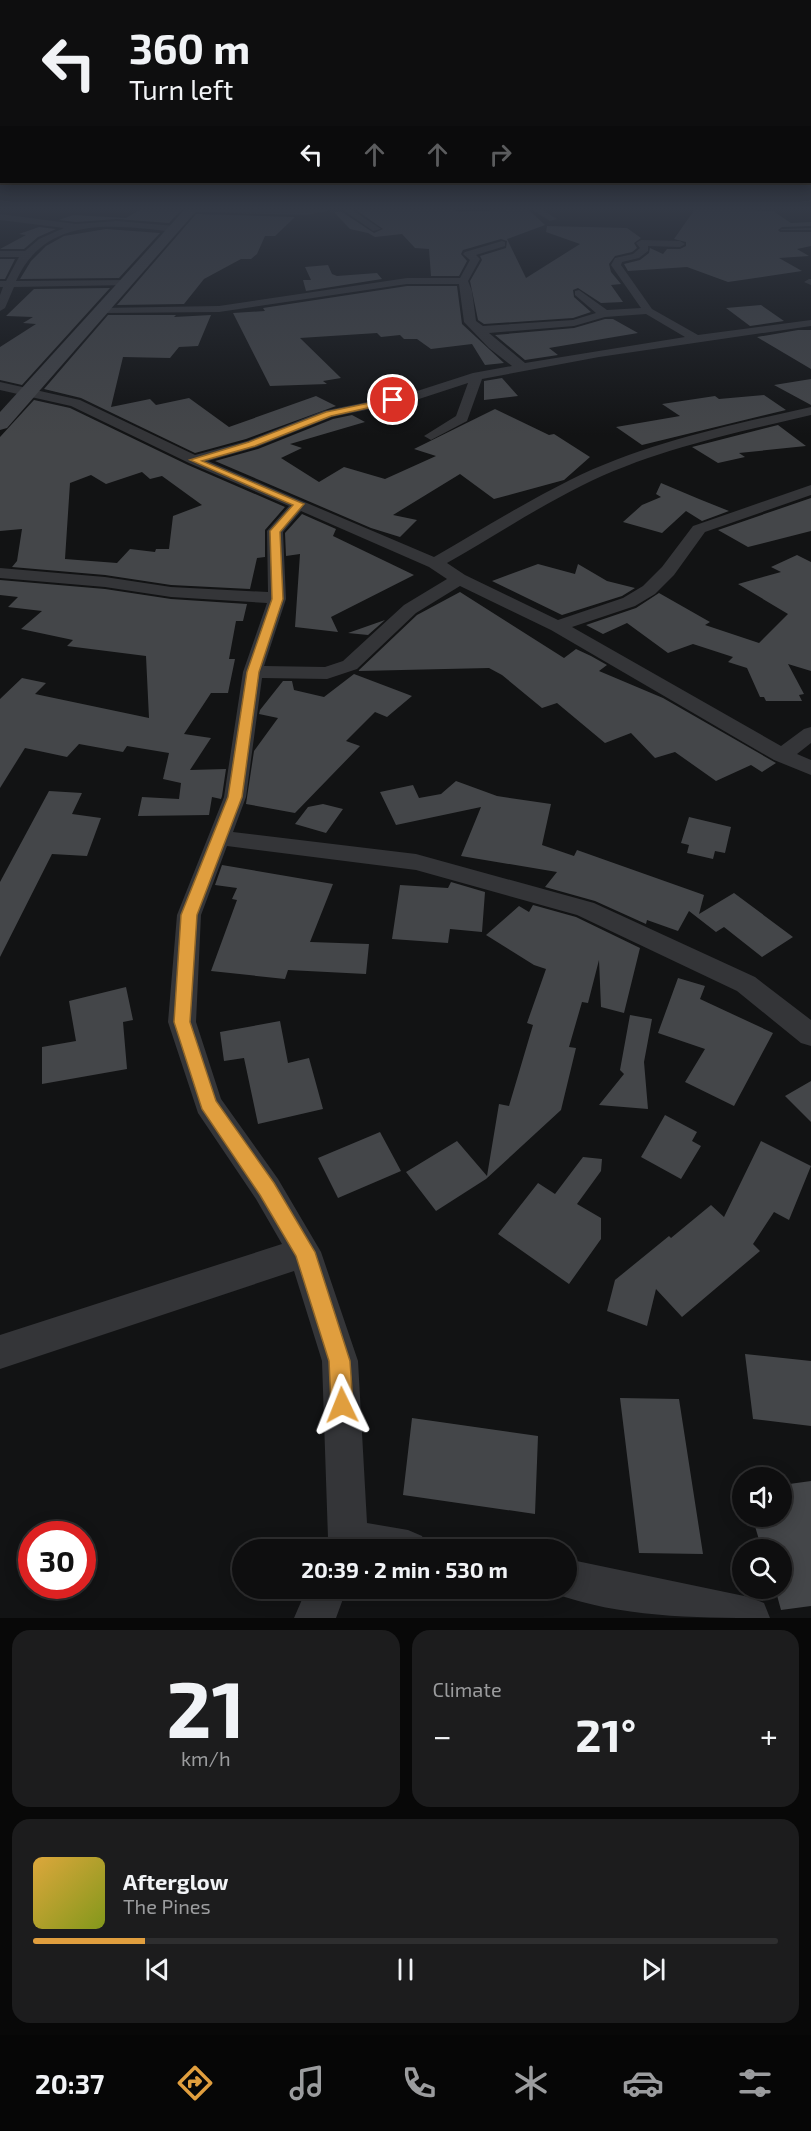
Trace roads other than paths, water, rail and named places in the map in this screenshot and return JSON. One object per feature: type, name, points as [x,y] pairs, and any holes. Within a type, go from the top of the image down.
[{"type":"street","points":[[0,308],[5,285]]},
{"type":"street","points":[[0,424],[127,285]]},
{"type":"street","points":[[105,310],[219,309],[379,285]]},
{"type":"street","points":[[464,285],[470,322],[493,345],[523,368]]},
{"type":"street","points":[[631,285],[648,311],[694,338]]},
{"type":"street","points":[[579,293],[604,315]]},
{"type":"street","points":[[480,330],[573,323],[604,315],[648,311]]},
{"type":"street","points":[[194,460],[252,444],[328,414],[414,396],[477,376],[694,338],[811,323]]},
{"type":"street","points":[[431,436],[462,418],[477,376]]},
{"type":"street","points":[[0,387],[75,403],[194,460],[435,563],[459,579],[557,626],[782,755],[811,768]]},
{"type":"street","points":[[435,563],[576,483],[611,468],[712,434],[811,411]]},
{"type":"street","points":[[557,626],[629,602],[649,590],[668,571],[699,529],[811,490]]},
{"type":"street","points":[[299,504],[275,531],[277,599],[253,672],[235,797],[221,838],[189,915],[182,1022],[208,1104],[267,1189],[305,1252],[340,1361],[345,1539]]},
{"type":"street","points":[[0,573],[105,582],[171,592],[277,599]]},
{"type":"street","points":[[253,672],[327,673],[350,665],[410,609],[459,579]]},
{"type":"street","points":[[782,755],[811,733]]},
{"type":"street","points":[[221,838],[416,862],[585,909],[746,984],[811,1035]]},
{"type":"street","points":[[0,1352],[305,1252]]},
{"type":"street","points":[[577,1581],[749,1618]]},
{"type":"street","points":[[315,1618],[323,1599]]}]
